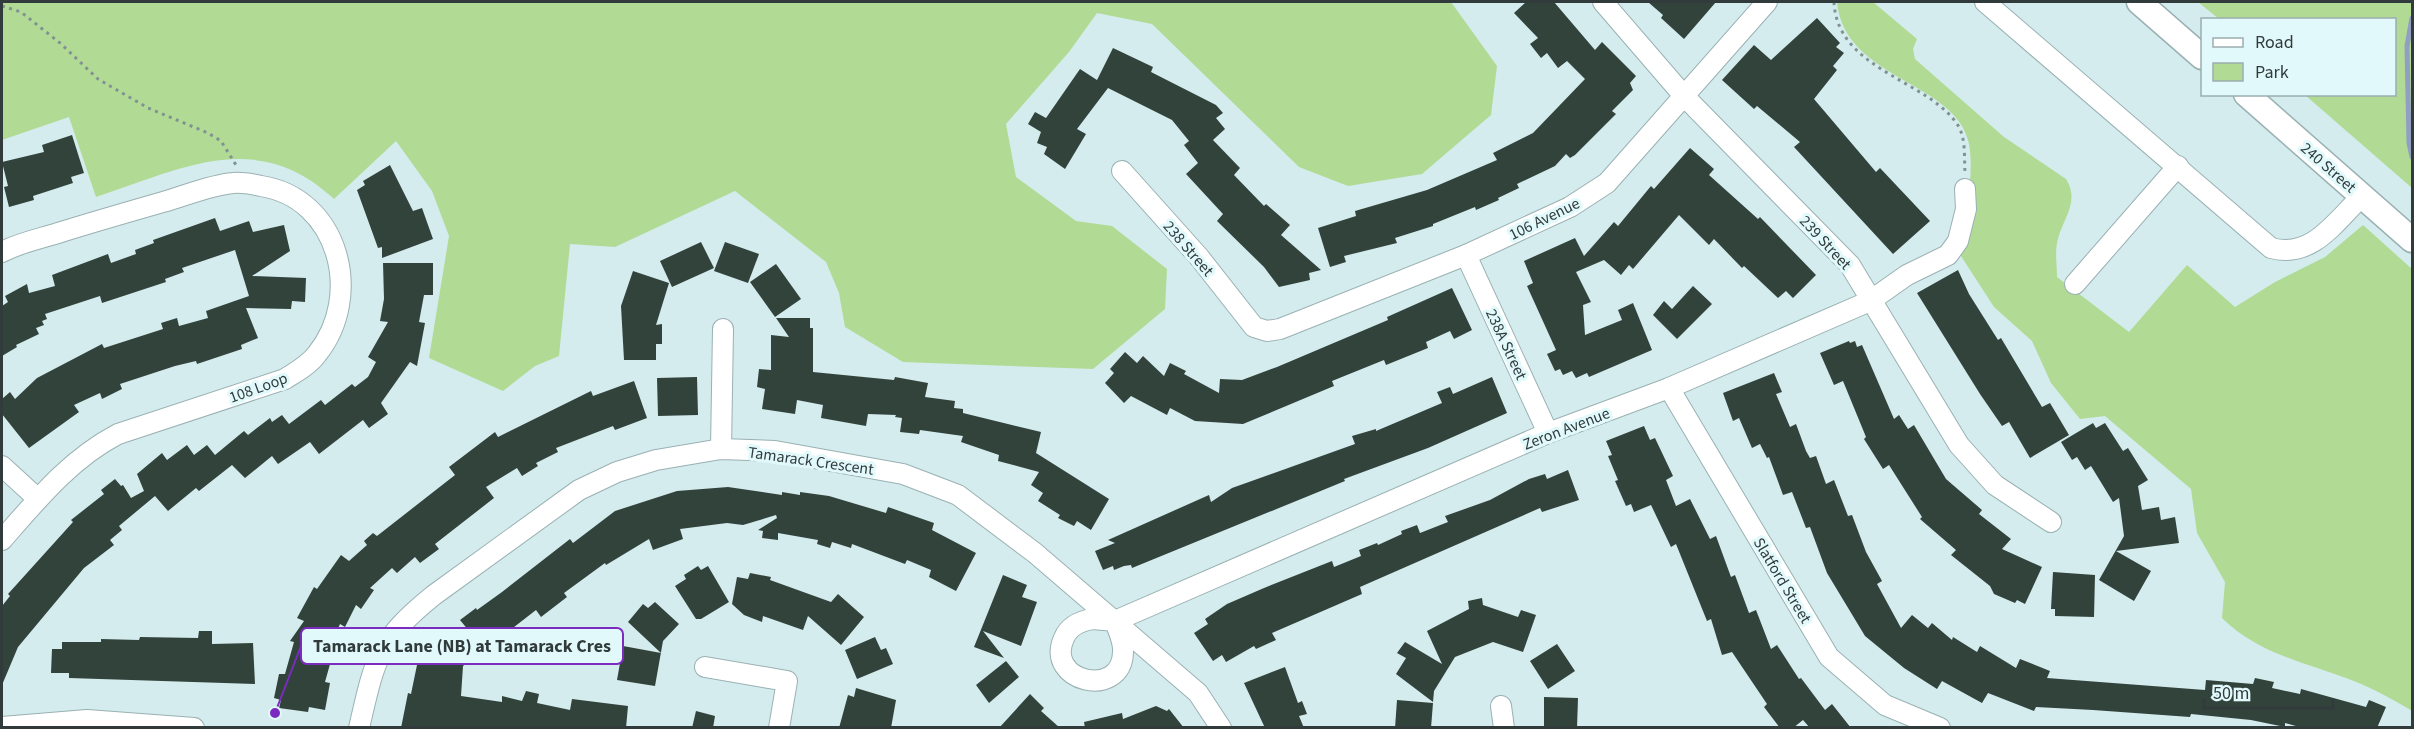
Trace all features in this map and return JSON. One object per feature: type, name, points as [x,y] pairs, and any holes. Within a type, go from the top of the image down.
[{"type":"main road","points":[[2139,2],[2201,56]]},
{"type":"main road","name":"240 Street","points":[[2248,96],[2412,240]]},
{"type":"street","name":"239 Street","points":[[1603,2],[1684,96],[1850,265],[1959,445],[1995,485],[2051,522]]},
{"type":"street","name":"106 Avenue","points":[[1254,327],[1267,332],[1280,329],[1467,255],[1570,207],[1607,183],[1767,2]]},
{"type":"street","points":[[1985,2],[2271,248],[2286,252],[2310,246],[2362,196]]},
{"type":"street","points":[[2075,284],[2178,166]]},
{"type":"street","name":"238 Street","points":[[1122,171],[1198,257],[1254,327]]},
{"type":"street","name":"108 Loop","points":[[2,252],[205,190],[235,183],[274,188],[308,208],[330,239],[340,266],[342,299],[325,344],[305,366],[285,380],[118,435],[95,446],[75,461],[2,540]]},
{"type":"street","name":"Zeron Avenue","points":[[1115,621],[1548,434],[1669,388],[1870,301],[1907,275],[1947,255],[1958,241],[1966,209],[1965,189]]},
{"type":"street","name":"238A Street","points":[[1467,255],[1548,434]]},
{"type":"street","points":[[721,449],[723,329]]},
{"type":"street","name":"Slatford Street","points":[[1669,388],[1829,657],[1885,705],[1940,728]]},
{"type":"street","name":"Tamarack Crescent","points":[[359,728],[373,668],[381,649],[412,613],[434,595],[579,489],[656,460],[721,449],[775,451],[903,474],[958,495],[1035,553],[1198,693],[1221,728]]},
{"type":"street","points":[[2,466],[38,499]]},
{"type":"street","points":[[705,667],[787,681],[779,728]]},
{"type":"street","points":[[1501,706],[1504,728]]},
{"type":"street","points":[[2,727],[87,720],[194,728]]},
{"type":"path","points":[[1834,2],[1834,11],[1846,37],[1862,57],[1944,110],[1959,127],[1964,141],[1965,189]]},
{"type":"path","points":[[2,6],[21,12],[60,43],[98,79],[148,108],[208,133],[221,141],[233,158],[244,184]]},
{"type":"green space","points":[[2,2],[1451,2],[1497,66],[1491,115],[1422,174],[1348,186],[1299,167],[1152,24],[1097,13],[1069,52],[1006,124],[1016,177],[1076,221],[1112,226],[1167,269],[1165,309],[1093,369],[903,362],[845,327],[839,293],[826,262],[735,191],[615,247],[570,244],[559,356],[535,366],[503,391],[429,358],[449,236],[432,191],[396,141],[334,199],[305,177],[276,164],[248,159],[218,160],[189,166],[96,197],[69,117],[2,140]]},
{"type":"green space","points":[[1837,2],[1873,2],[1917,39],[1913,49],[1915,59],[2004,137],[2066,179],[2070,188],[2071,204],[2057,243],[2057,277],[2129,332],[2187,265],[2235,307],[2275,282],[2325,257],[2363,225],[2412,269],[2412,711],[2363,685],[2265,648],[2235,630],[2222,618],[2225,582],[2197,533],[2191,489],[2105,416],[2080,419],[2051,383],[2032,341],[1994,307],[1959,253],[1971,171],[1969,144],[1960,123],[1944,106],[1879,65],[1859,48],[1844,28]]},
{"type":"green space","points":[[2198,2],[2412,2],[2412,188],[2306,96],[2396,96],[2396,18],[2218,18]]},
{"type":"building","points":[[1526,2],[1554,2],[1595,50],[1602,42],[1636,76],[1630,83],[1633,90],[1612,111],[1616,114],[1575,155],[1570,158],[1566,154],[1555,166],[1517,184],[1519,188],[1498,198],[1499,200],[1395,238],[1397,243],[1344,256],[1346,262],[1330,267],[1318,228],[1356,216],[1355,211],[1427,190],[1497,160],[1493,153],[1533,133],[1585,79],[1567,61],[1558,68],[1547,53],[1541,58],[1530,44],[1538,38],[1514,13]]},
{"type":"building","points":[[1648,2],[1716,2],[1684,39],[1661,18],[1663,15]]},
{"type":"building","points":[[1817,18],[1840,43],[1836,47],[1844,53],[1833,66],[1837,70],[1814,99],[1876,172],[1880,168],[1930,221],[1893,254],[1794,147],[1800,142],[1757,106],[1754,109],[1722,80],[1754,45],[1771,60]]},
{"type":"building","points":[[1113,48],[1153,67],[1151,72],[1216,105],[1223,113],[1216,118],[1225,129],[1213,140],[1240,168],[1234,175],[1264,206],[1266,204],[1290,225],[1281,235],[1321,270],[1309,273],[1310,280],[1279,287],[1264,267],[1217,221],[1223,214],[1186,174],[1198,163],[1184,145],[1189,141],[1172,120],[1108,88],[1077,129],[1086,134],[1065,169],[1044,154],[1047,147],[1037,143],[1041,132],[1028,124],[1035,112],[1046,118],[1080,69],[1097,80]]},
{"type":"building","points":[[72,135],[84,173],[71,177],[73,183],[33,196],[34,200],[9,207],[4,187],[8,186],[2,162],[44,152],[42,145]]},
{"type":"building","points":[[1690,148],[1714,169],[1709,175],[1758,219],[1760,217],[1816,275],[1793,298],[1786,291],[1778,298],[1744,266],[1742,268],[1714,239],[1709,245],[1679,215],[1633,269],[1629,265],[1621,275],[1604,260],[1576,272],[1591,302],[1583,305],[1585,335],[1622,320],[1618,310],[1633,303],[1652,350],[1589,377],[1587,373],[1576,378],[1572,371],[1563,375],[1560,369],[1555,371],[1547,354],[1556,350],[1527,286],[1533,283],[1524,261],[1575,238],[1584,256],[1614,222],[1618,226],[1651,186],[1654,189]]},
{"type":"building","points":[[390,165],[413,211],[422,208],[433,239],[382,258],[382,247],[378,248],[357,190],[365,185],[363,181]]},
{"type":"building","points":[[215,218],[220,231],[249,221],[253,232],[284,225],[290,251],[252,276],[306,278],[305,302],[292,301],[291,309],[246,308],[258,338],[241,345],[242,349],[197,364],[196,361],[175,366],[120,384],[122,389],[102,399],[100,393],[74,405],[79,412],[29,448],[2,414],[2,399],[10,392],[15,399],[37,378],[102,344],[104,348],[163,329],[161,323],[177,318],[179,326],[208,318],[206,311],[249,296],[235,250],[182,268],[184,272],[165,279],[166,282],[102,303],[100,296],[45,314],[47,319],[42,321],[44,325],[36,328],[39,334],[16,345],[17,347],[2,356],[2,306],[8,302],[5,296],[27,284],[29,293],[55,286],[52,275],[108,254],[111,263],[136,254],[135,250],[154,243],[153,240]]},
{"type":"building","points":[[701,242],[714,268],[672,287],[660,261]]},
{"type":"building","points":[[725,242],[759,254],[748,283],[714,271]]},
{"type":"building","points":[[383,263],[433,263],[433,295],[424,295],[419,322],[425,323],[417,366],[410,362],[381,403],[388,414],[369,428],[363,420],[319,454],[310,442],[278,464],[272,456],[245,478],[232,465],[199,491],[196,488],[168,511],[155,496],[119,526],[122,530],[110,540],[114,545],[84,568],[18,647],[2,685],[2,606],[10,596],[8,594],[73,522],[71,520],[104,494],[101,490],[115,479],[121,486],[123,485],[131,498],[144,491],[137,474],[162,453],[167,460],[187,445],[194,455],[207,445],[215,455],[244,431],[248,435],[270,418],[272,422],[282,415],[289,424],[321,400],[325,405],[352,384],[355,387],[368,377],[376,362],[368,357],[388,322],[380,321],[384,299]]},
{"type":"building","points":[[776,264],[801,299],[775,317],[750,282]]},
{"type":"building","points":[[1958,270],[1969,294],[1998,340],[2001,338],[2042,407],[2050,403],[2069,435],[2030,458],[2009,422],[2002,426],[1980,394],[1917,293]]},
{"type":"building","points":[[633,271],[669,283],[656,325],[662,324],[662,344],[656,344],[656,360],[624,360],[621,306]]},
{"type":"building","points":[[1693,286],[1712,304],[1677,339],[1653,315],[1664,301],[1672,309]]},
{"type":"building","points":[[1452,288],[1472,330],[1454,339],[1450,331],[1426,342],[1428,348],[1386,365],[1384,360],[1332,381],[1334,386],[1243,424],[1195,421],[1170,408],[1167,415],[1131,396],[1124,403],[1105,383],[1114,373],[1110,369],[1125,352],[1137,363],[1143,356],[1164,376],[1170,363],[1186,371],[1184,374],[1219,393],[1220,379],[1242,380],[1277,367],[1388,320],[1387,317]]},
{"type":"building","points":[[776,318],[810,318],[810,328],[813,328],[813,372],[894,380],[895,377],[928,383],[925,397],[955,401],[954,408],[963,409],[963,413],[1041,432],[1036,453],[1109,499],[1091,530],[1077,521],[1074,526],[1058,518],[1060,515],[1038,501],[1043,493],[1031,485],[1039,472],[998,461],[999,455],[961,442],[963,436],[920,430],[919,434],[900,432],[902,418],[895,417],[896,415],[868,414],[866,426],[821,418],[823,405],[797,400],[795,414],[762,409],[765,389],[757,387],[759,369],[771,370],[771,335],[789,337]]},
{"type":"building","points":[[1849,341],[1850,343],[1855,341],[1857,347],[1862,345],[1894,419],[1899,415],[1908,429],[1914,425],[1946,479],[1982,510],[1979,514],[2011,539],[2002,549],[2042,567],[2025,604],[2017,600],[2015,603],[1994,594],[1990,586],[1951,555],[1956,550],[1920,519],[1922,517],[1889,465],[1883,469],[1864,439],[1866,437],[1843,381],[1834,385],[1820,353]]},
{"type":"building","points":[[1774,373],[1782,392],[1776,394],[1790,427],[1796,424],[1810,458],[1816,456],[1826,484],[1834,480],[1848,516],[1852,515],[1866,552],[1882,581],[1877,584],[1901,628],[1912,615],[1928,628],[1932,623],[1952,640],[1953,637],[1977,652],[1980,646],[2016,668],[2020,659],[2050,671],[2047,678],[2205,690],[2206,680],[2253,684],[2255,678],[2274,682],[2272,688],[2300,694],[2301,689],[2366,707],[2369,700],[2386,707],[2377,728],[2303,728],[2285,723],[2285,727],[2251,720],[2191,714],[2190,717],[2036,707],[2034,711],[1988,693],[1982,703],[1942,681],[1937,689],[1904,668],[1865,636],[1827,573],[1810,527],[1806,528],[1792,492],[1783,495],[1769,457],[1767,458],[1760,444],[1752,448],[1739,418],[1733,421],[1723,393]]},
{"type":"building","points":[[697,377],[698,415],[658,416],[657,378]]},
{"type":"building","points":[[1492,377],[1507,413],[1428,448],[1344,479],[1345,481],[1132,568],[1131,565],[1114,570],[1113,566],[1103,570],[1095,551],[1115,543],[1108,540],[1209,495],[1211,502],[1232,488],[1355,444],[1352,436],[1376,429],[1376,431],[1442,403],[1437,392],[1450,387],[1453,394]]},
{"type":"building","points":[[634,381],[647,418],[615,430],[613,426],[556,448],[558,452],[536,463],[538,466],[522,476],[517,468],[486,487],[494,498],[435,544],[439,549],[420,563],[415,557],[397,573],[392,568],[370,588],[374,590],[361,609],[356,605],[345,627],[340,624],[327,655],[332,657],[325,682],[330,683],[325,710],[309,707],[308,712],[279,708],[281,700],[274,698],[279,674],[285,674],[294,642],[290,641],[304,621],[297,618],[314,587],[317,589],[341,555],[349,561],[367,545],[364,541],[373,533],[377,536],[455,475],[449,467],[495,432],[498,437],[591,391],[593,396]]},
{"type":"building","points":[[2093,423],[2096,428],[2105,423],[2123,451],[2128,448],[2148,480],[2138,486],[2142,510],[2159,507],[2161,520],[2175,517],[2179,543],[2116,551],[2151,571],[2134,601],[2099,580],[2124,536],[2119,498],[2113,502],[2091,466],[2085,470],[2077,457],[2072,460],[2061,442]]},
{"type":"building","points":[[1644,426],[1650,440],[1655,438],[1673,476],[1666,480],[1676,506],[1690,499],[1710,539],[1716,536],[1731,577],[1735,575],[1749,613],[1756,610],[1771,649],[1777,645],[1799,679],[1801,678],[1825,710],[1832,704],[1851,728],[1810,728],[1803,720],[1793,728],[1780,728],[1764,707],[1767,704],[1732,652],[1722,655],[1711,619],[1707,621],[1676,544],[1671,547],[1651,505],[1634,512],[1631,504],[1626,506],[1615,481],[1618,480],[1608,456],[1612,455],[1606,441]]},
{"type":"building","points":[[1568,470],[1579,500],[1542,512],[1540,508],[1360,587],[1362,594],[1272,633],[1276,640],[1256,649],[1254,646],[1226,662],[1222,655],[1213,661],[1194,633],[1208,624],[1205,619],[1227,604],[1332,561],[1334,567],[1361,556],[1359,550],[1377,543],[1378,545],[1402,534],[1401,531],[1417,525],[1420,533],[1448,522],[1445,516],[1490,500],[1529,479],[1545,474],[1547,479]]},
{"type":"building","points":[[728,487],[782,495],[782,492],[800,495],[800,492],[829,496],[886,513],[888,507],[934,523],[932,530],[976,553],[956,591],[929,577],[931,570],[907,560],[905,564],[852,544],[851,548],[832,542],[830,548],[817,544],[818,540],[778,533],[778,540],[762,538],[763,531],[758,530],[777,518],[776,515],[743,525],[727,523],[680,529],[683,539],[653,550],[649,539],[606,565],[605,563],[564,593],[567,597],[541,617],[536,610],[500,638],[507,647],[497,656],[489,646],[463,666],[461,696],[502,702],[502,696],[522,701],[526,691],[539,694],[537,703],[570,710],[572,699],[628,706],[626,728],[401,728],[408,693],[411,694],[417,665],[427,665],[428,652],[469,656],[457,640],[469,631],[460,620],[476,608],[477,610],[502,592],[570,539],[573,543],[615,511],[677,491]]},
{"type":"building","points":[[698,566],[701,570],[708,566],[729,602],[701,619],[696,619],[675,586],[686,579],[684,575]]},
{"type":"building","points":[[2053,572],[2095,575],[2094,617],[2055,616],[2055,609],[2051,609]]},
{"type":"building","points":[[750,573],[771,577],[770,580],[831,602],[838,594],[864,617],[841,645],[808,616],[803,630],[763,616],[762,622],[744,615],[732,604],[737,577],[748,579]]},
{"type":"building","points":[[1003,575],[1027,585],[1022,597],[1037,602],[1021,646],[983,631],[1004,658],[974,647]]},
{"type":"building","points":[[1482,598],[1483,605],[1518,617],[1521,610],[1536,615],[1523,652],[1493,642],[1455,657],[1434,691],[1433,702],[1396,674],[1406,658],[1397,653],[1405,642],[1442,664],[1427,631],[1469,609],[1468,601]]},
{"type":"building","points":[[655,602],[679,624],[663,641],[661,653],[628,622],[643,604],[648,608]]},
{"type":"building","points":[[199,631],[212,631],[212,644],[253,643],[255,684],[69,678],[69,673],[51,673],[52,649],[62,649],[62,642],[101,642],[101,639],[139,640],[140,637],[198,638]]},
{"type":"building","points":[[875,637],[881,650],[886,648],[893,664],[857,679],[845,650]]},
{"type":"building","points":[[1557,644],[1575,671],[1548,689],[1530,661]]},
{"type":"building","points":[[623,646],[661,653],[655,686],[617,680]]},
{"type":"building","points":[[1006,661],[1019,677],[989,703],[976,685]]},
{"type":"building","points":[[1285,667],[1298,703],[1302,701],[1307,714],[1299,716],[1304,728],[1265,728],[1244,683]]},
{"type":"building","points":[[856,688],[896,700],[891,728],[839,728],[848,695],[854,697]]},
{"type":"building","points":[[1030,694],[1044,708],[1041,711],[1060,728],[999,728]]},
{"type":"building","points":[[1544,697],[1578,698],[1577,728],[1544,728]]},
{"type":"building","points":[[1397,700],[1433,703],[1431,728],[1395,728]]},
{"type":"building","points":[[1156,706],[1167,711],[1169,709],[1184,728],[1085,728],[1084,722],[1122,713],[1123,719]]},
{"type":"building","points":[[696,711],[715,716],[713,728],[692,728]]},
{"type":"waterway","points":[[2412,18],[2407,46],[2409,143],[2412,157]]},
{"type":"place","name":"Tamarack Lane (NB) at Tamarack Cres","points":[[275,713]]}]
